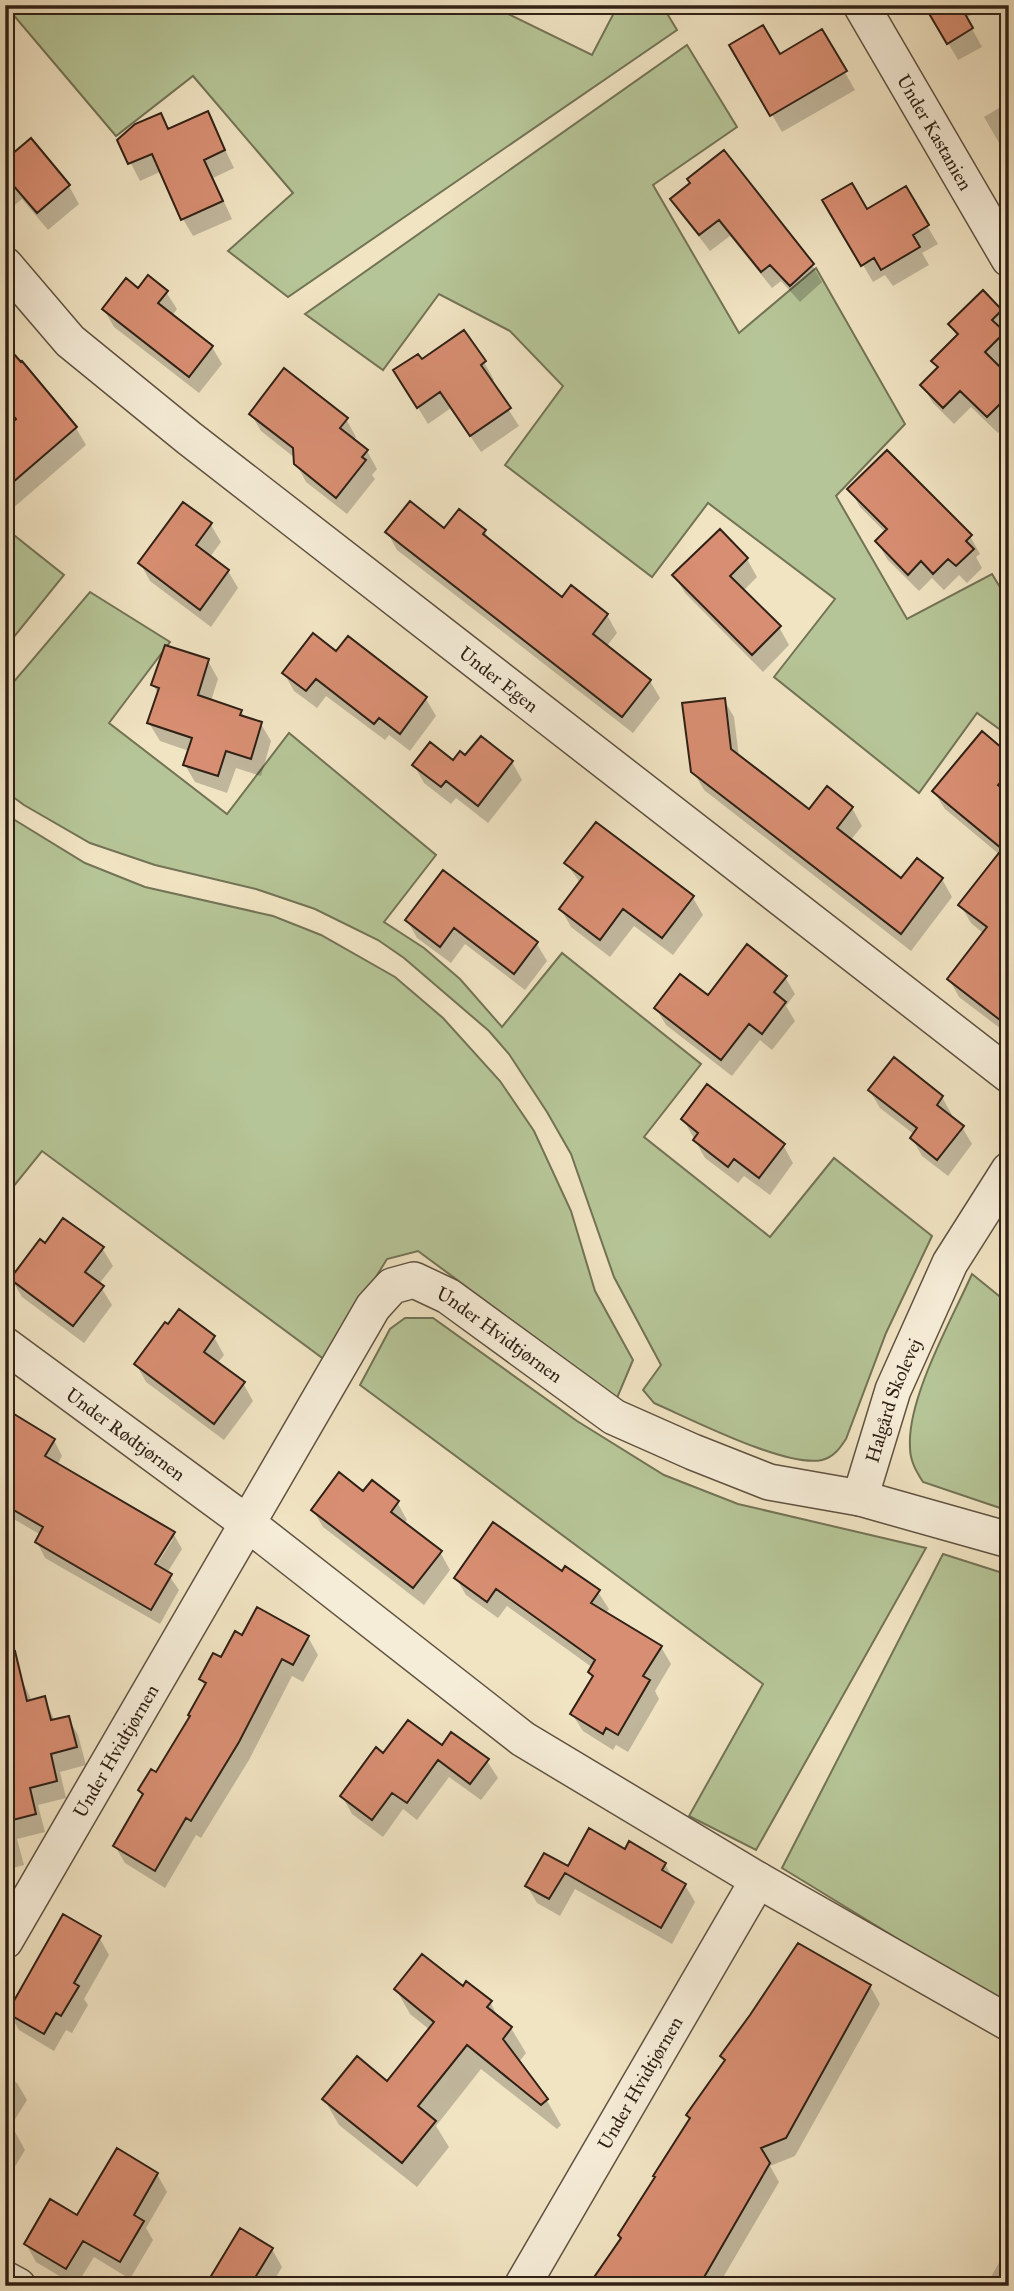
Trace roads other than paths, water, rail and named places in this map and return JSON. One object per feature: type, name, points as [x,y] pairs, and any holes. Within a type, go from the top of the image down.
[{"type":"street","name":"Under Kastanien","points":[[862,5],[1009,259]]},
{"type":"street","name":"Under Egen","points":[[5,265],[70,341],[189,439],[1009,1075]]},
{"type":"street","name":"Halgård Skolevej","points":[[860,1497],[893,1390],[950,1264],[1009,1170]]},
{"type":"street","name":"Under Hvidtjørnen","points":[[5,1941],[373,1307],[392,1286],[414,1280],[448,1296],[614,1417],[769,1482],[860,1497]]},
{"type":"street","name":"Under Rødtjørnen","points":[[5,1345],[247,1523]]},
{"type":"street","points":[[860,1497],[1009,1539]]},
{"type":"street","points":[[247,1523],[523,1739],[758,1880],[1009,2023]]},
{"type":"street","name":"Under Hvidtjørnen","points":[[522,2286],[758,1880]]},
{"type":"street","points":[[5,2279],[18,2286]]}]
